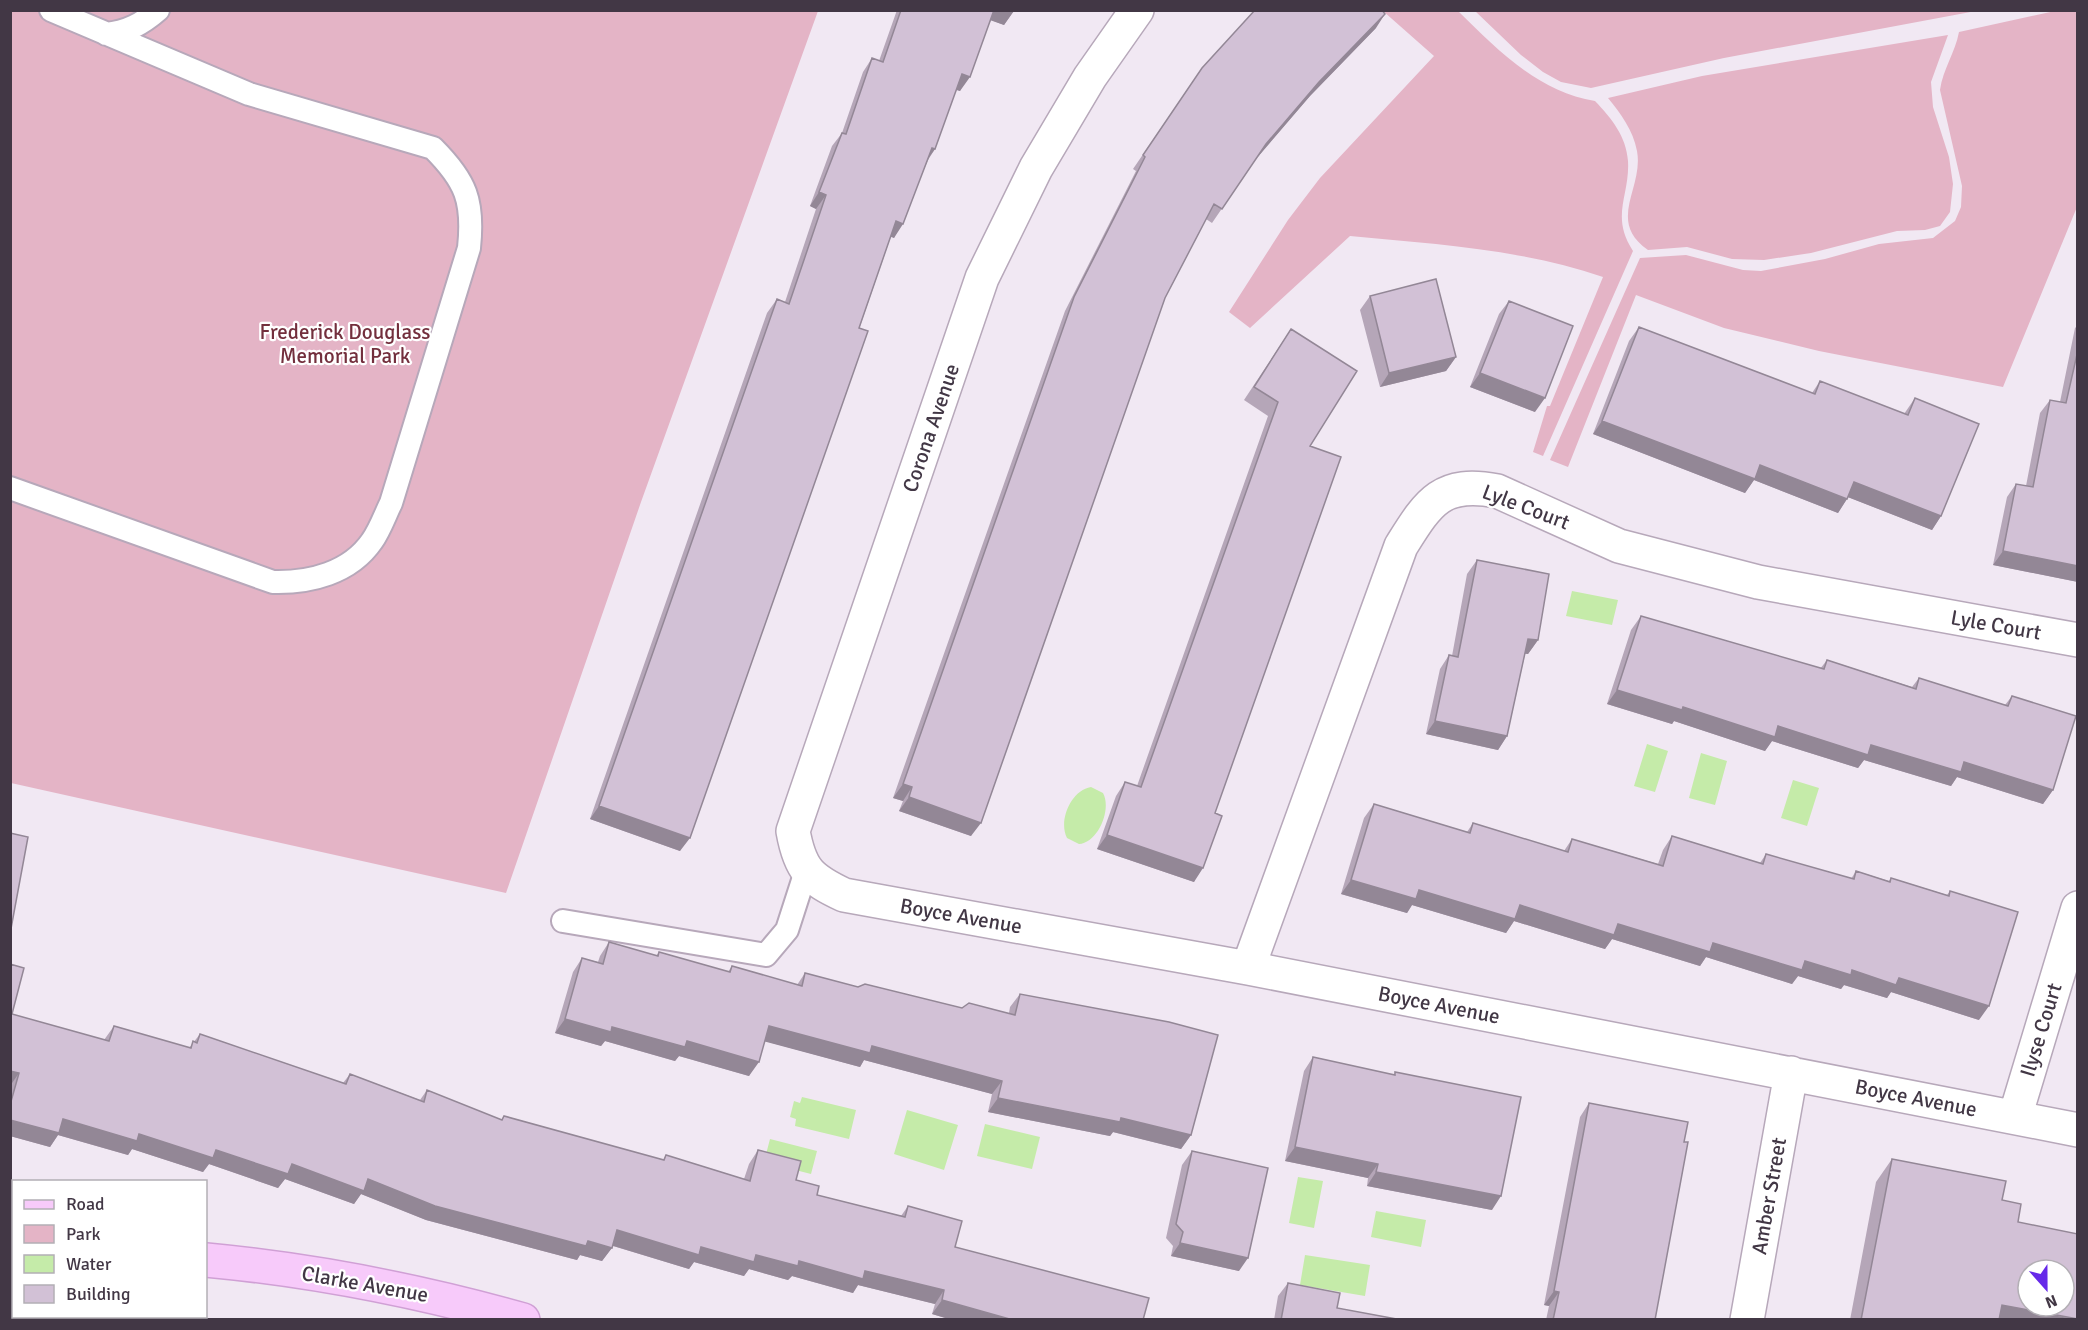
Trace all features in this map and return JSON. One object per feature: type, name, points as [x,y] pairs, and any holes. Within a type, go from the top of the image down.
[{"type":"street","name":"Corona Avenue","points":[[806,871],[797,853],[793,831],[982,278],[1036,168],[1090,77],[1137,10]]},
{"type":"street","name":"Lyle Court","points":[[1248,968],[1401,546],[1426,506],[1450,491],[1475,487],[1497,491],[1619,546],[1758,582],[2078,639]]},
{"type":"street","name":"Boyce Avenue","points":[[806,871],[822,884],[844,895],[1248,968],[2078,1130]]},
{"type":"street","name":"Ilyse Court","points":[[2015,1117],[2078,908]]},
{"type":"street","name":"Amber Street","points":[[1747,1320],[1791,1073]]},
{"type":"street","name":"Clarke Avenue","points":[[207,1260],[252,1264],[447,1299],[523,1320]]},
{"type":"lane","points":[[10,488],[273,582],[300,583],[349,564],[372,541],[391,503],[469,248],[473,218],[467,190],[452,166],[434,148],[249,94],[51,10]]},
{"type":"lane","points":[[106,34],[122,33],[146,21],[158,10]]},
{"type":"lane","points":[[563,921],[766,955],[787,930],[806,871]]},
{"type":"green space","name":"Frederick Douglass Memorial Park","points":[[11,11],[818,11],[641,502],[506,893],[11,783]]},
{"type":"green space","points":[[1383,11],[1458,11],[1504,54],[1537,79],[1555,89],[1595,101],[1612,121],[1627,152],[1628,173],[1622,216],[1626,239],[1633,251],[1543,456],[1533,452],[1547,406],[1550,406],[1603,277],[1509,254],[1446,245],[1350,236],[1250,328],[1229,312],[1288,220],[1320,178],[1434,56]]},
{"type":"green space","points":[[1475,11],[1976,11],[1724,58],[1591,88],[1561,82],[1543,72],[1521,55]]},
{"type":"green space","points":[[2055,11],[2077,11],[2077,207],[2003,387],[1819,351],[1724,328],[1636,295],[1568,467],[1550,460],[1640,258],[1686,255],[1743,270],[1761,271],[1825,259],[1879,244],[1933,238],[1955,221],[1961,207],[1962,186],[1940,90],[1959,32]]},
{"type":"green space","points":[[1948,35],[1931,82],[1933,107],[1949,157],[1953,184],[1950,212],[1940,226],[1925,230],[1897,231],[1811,253],[1764,260],[1732,259],[1687,247],[1648,250],[1636,239],[1630,228],[1628,216],[1638,165],[1637,151],[1622,116],[1608,98],[1702,76]]},
{"type":"water","points":[[1572,591],[1618,600],[1612,625],[1566,616]]},
{"type":"water","points":[[1647,744],[1668,751],[1655,792],[1634,786]]},
{"type":"water","points":[[1701,753],[1727,761],[1715,805],[1689,798]]},
{"type":"water","points":[[1793,780],[1819,788],[1807,826],[1781,818]]},
{"type":"water","points":[[1091,787],[1103,793],[1106,808],[1102,824],[1097,832],[1086,842],[1079,844],[1067,838],[1065,815],[1072,800],[1084,789]]},
{"type":"water","points":[[802,1097],[856,1110],[849,1139],[795,1126],[796,1119],[790,1117],[794,1101],[800,1103]]},
{"type":"water","points":[[907,1110],[958,1125],[944,1170],[894,1154]]},
{"type":"water","points":[[985,1124],[1040,1137],[1032,1169],[977,1156]]},
{"type":"water","points":[[770,1139],[817,1151],[811,1174],[764,1162]]},
{"type":"water","points":[[1298,1177],[1323,1181],[1314,1228],[1289,1223]]},
{"type":"water","points":[[1376,1211],[1426,1220],[1421,1247],[1371,1237]]},
{"type":"water","points":[[1305,1255],[1370,1265],[1365,1296],[1300,1285]]},
{"type":"building","points":[[901,10],[994,10],[970,77],[962,74],[935,149],[932,148],[903,224],[896,221],[859,328],[868,331],[690,838],[599,806],[777,299],[789,304],[826,195],[819,192],[842,133],[846,134],[872,58],[883,62]]},
{"type":"building","points":[[1255,10],[1382,10],[1385,14],[1319,82],[1266,144],[1222,209],[1214,204],[1165,298],[981,823],[909,797],[912,787],[903,784],[1074,297],[1145,157],[1143,155],[1202,68]]},
{"type":"building","points":[[1436,279],[1456,357],[1389,373],[1370,296]]},
{"type":"building","points":[[1509,301],[1573,326],[1545,398],[1480,373]]},
{"type":"building","points":[[1639,327],[1815,394],[1820,381],[1908,415],[1915,398],[1979,424],[1941,516],[1854,482],[1847,499],[1760,465],[1755,479],[1602,421]]},
{"type":"building","points":[[1291,329],[1357,371],[1310,446],[1341,457],[1215,813],[1222,816],[1203,868],[1107,835],[1125,782],[1141,787],[1278,402],[1254,387]]},
{"type":"building","points":[[2078,350],[2078,566],[2003,551],[2016,484],[2033,487],[2050,400],[2066,403]]},
{"type":"building","points":[[1477,560],[1549,574],[1538,640],[1528,639],[1507,736],[1435,721],[1449,655],[1458,657]]},
{"type":"building","points":[[1641,616],[1824,669],[1827,660],[1916,689],[1919,678],[2008,706],[2012,696],[2076,716],[2053,790],[1964,762],[1961,772],[1871,745],[1868,755],[1778,726],[1775,737],[1683,707],[1682,710],[1617,690]]},
{"type":"building","points":[[1374,804],[1470,833],[1473,823],[1568,852],[1572,839],[1663,866],[1672,836],[1763,864],[1766,854],[1854,879],[1856,871],[1890,882],[1891,878],[1949,896],[1950,891],[2018,912],[1989,1006],[1899,978],[1896,985],[1852,970],[1851,975],[1805,961],[1802,970],[1713,943],[1710,952],[1618,924],[1614,935],[1520,905],[1515,919],[1419,890],[1416,899],[1351,880]]},
{"type":"building","points":[[10,833],[28,837],[10,934]]},
{"type":"building","points":[[609,942],[658,956],[659,952],[730,972],[732,966],[802,986],[805,973],[858,987],[865,984],[962,1008],[969,1003],[1015,1015],[1020,994],[1169,1022],[1218,1035],[1191,1135],[1121,1118],[1120,1122],[998,1098],[1002,1081],[872,1046],[870,1053],[769,1026],[759,1062],[687,1041],[685,1047],[612,1027],[611,1032],[565,1019],[582,958],[603,964]]},
{"type":"building","points":[[10,964],[24,968],[12,1014],[109,1041],[114,1026],[191,1048],[193,1041],[197,1043],[200,1034],[346,1084],[350,1074],[424,1102],[427,1090],[502,1120],[504,1116],[664,1160],[666,1155],[750,1181],[758,1150],[801,1161],[796,1180],[819,1186],[817,1195],[905,1217],[908,1206],[962,1221],[955,1247],[1149,1298],[1143,1320],[1013,1320],[942,1300],[944,1290],[865,1271],[863,1279],[799,1261],[798,1266],[756,1255],[754,1262],[701,1247],[699,1255],[617,1230],[612,1248],[588,1241],[586,1246],[435,1206],[368,1179],[364,1191],[292,1164],[288,1174],[216,1150],[213,1158],[139,1134],[137,1141],[63,1119],[59,1133],[10,1120],[10,1105],[19,1073],[10,1071]]},
{"type":"building","points":[[1313,1057],[1395,1075],[1395,1072],[1521,1097],[1501,1196],[1376,1172],[1378,1164],[1295,1147]]},
{"type":"building","points":[[1589,1103],[1688,1122],[1684,1142],[1688,1142],[1655,1320],[1553,1320],[1559,1292],[1554,1291]]},
{"type":"building","points":[[1192,1151],[1268,1168],[1248,1258],[1180,1243],[1183,1232],[1176,1224]]},
{"type":"building","points":[[1892,1159],[2006,1181],[2002,1200],[2021,1204],[2018,1222],[2078,1234],[2078,1319],[2073,1318],[2076,1318],[2076,1258],[2016,1258],[2016,1308],[2002,1305],[1999,1320],[1861,1320]]},
{"type":"building","points":[[1288,1283],[1340,1293],[1337,1308],[1402,1320],[1281,1320]]}]
